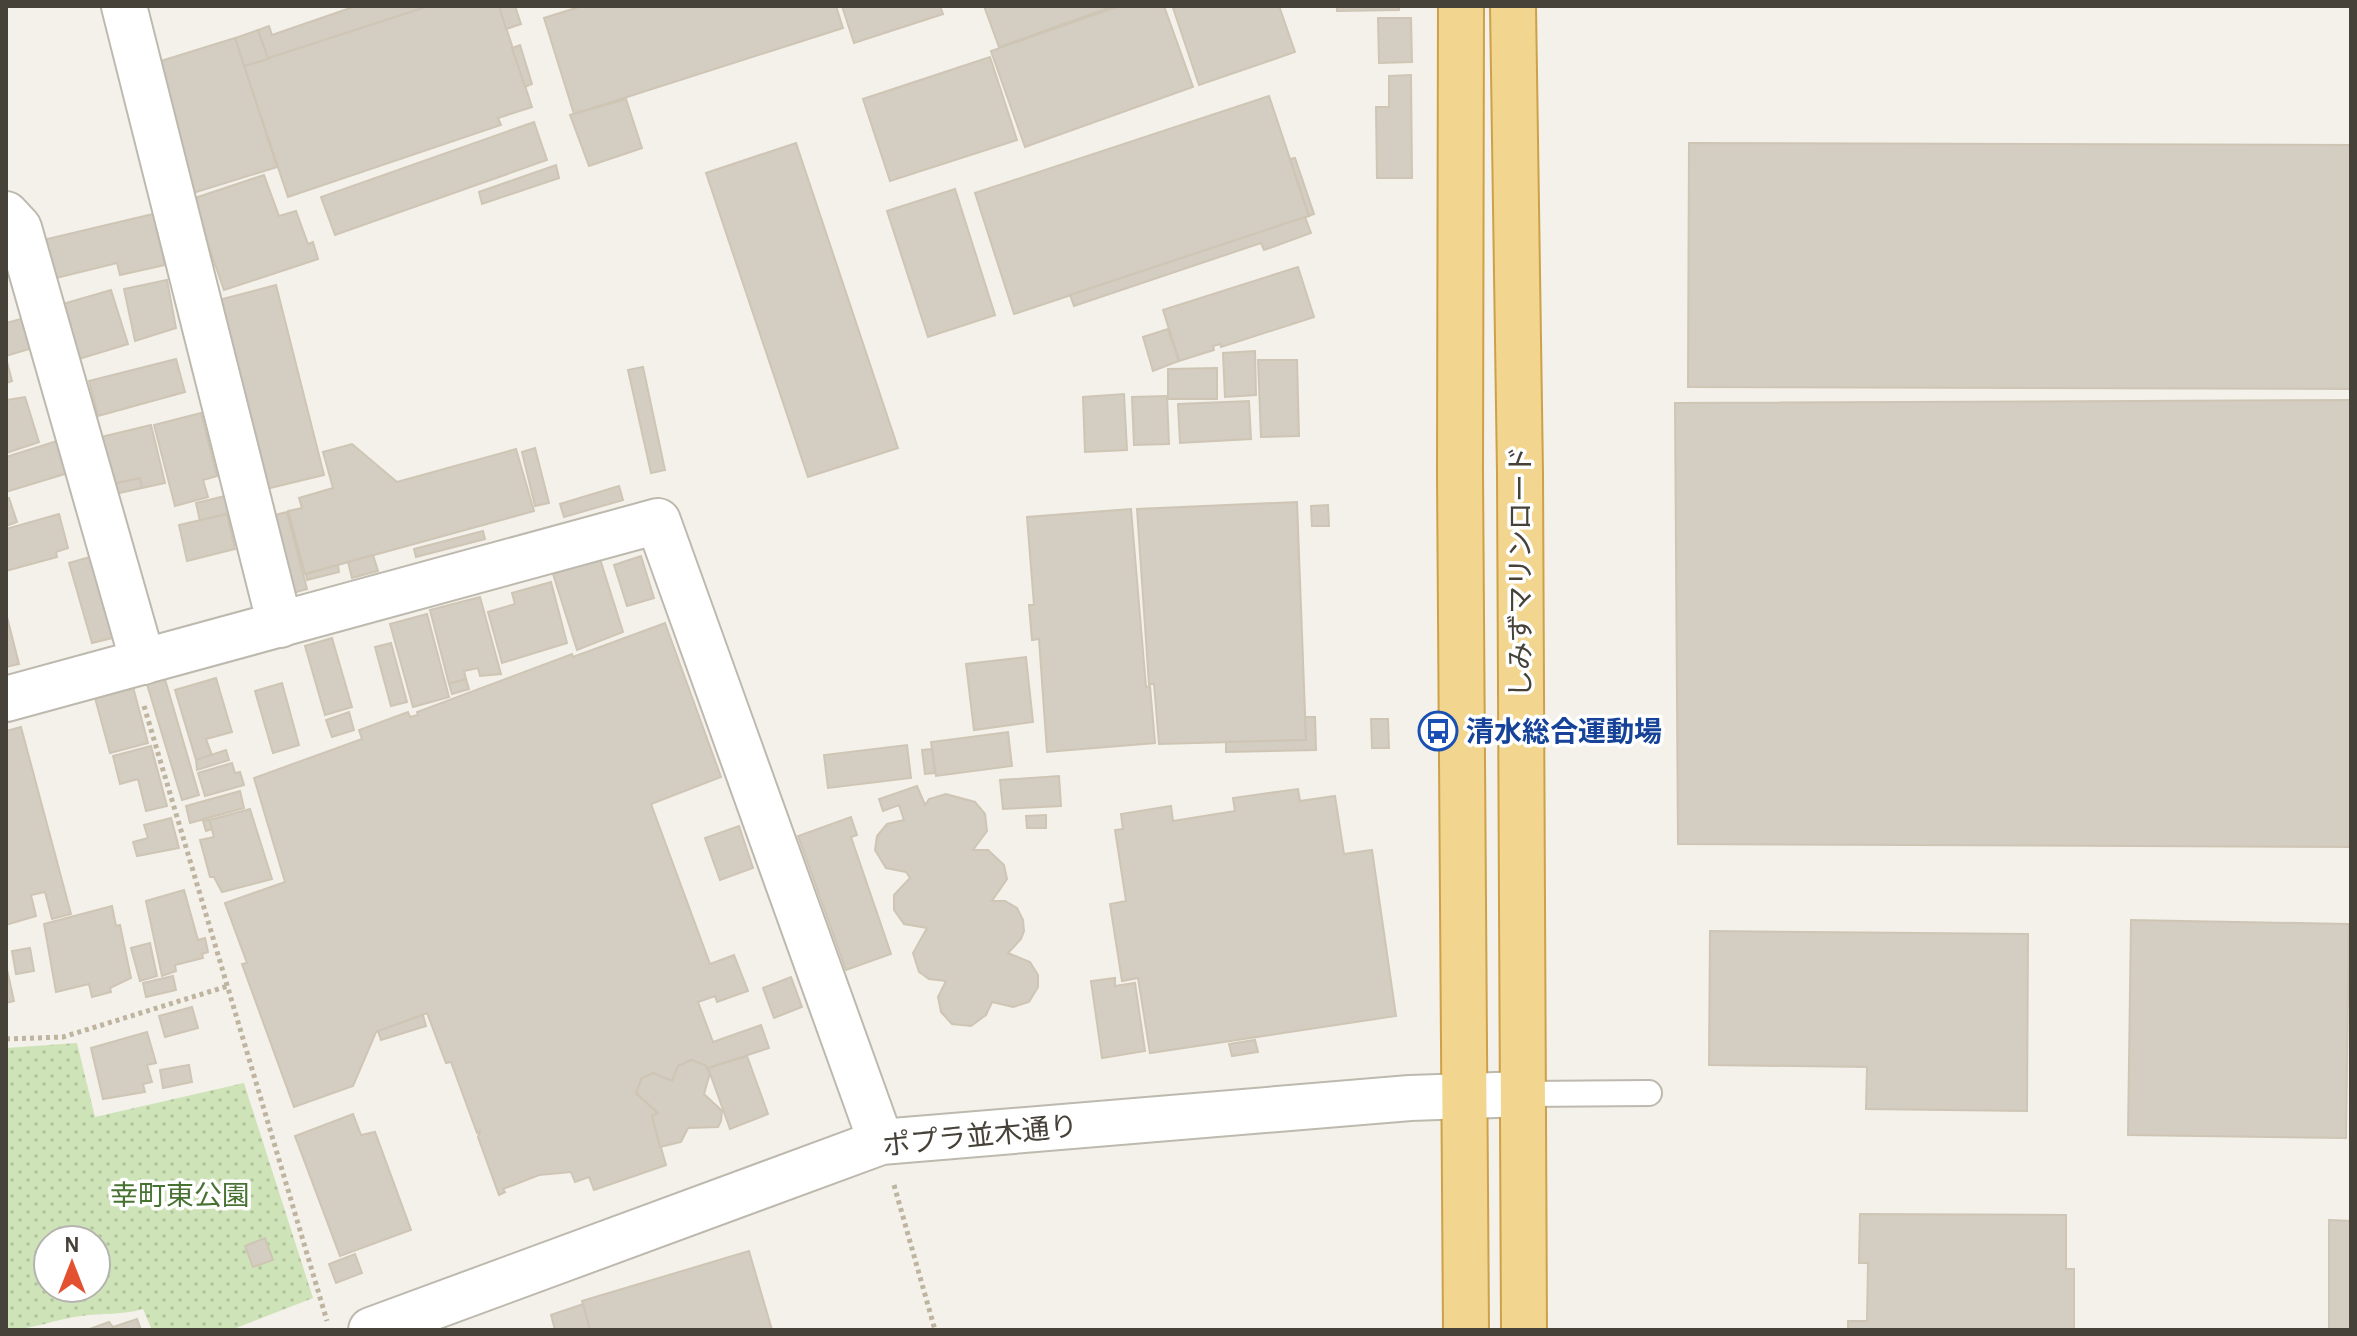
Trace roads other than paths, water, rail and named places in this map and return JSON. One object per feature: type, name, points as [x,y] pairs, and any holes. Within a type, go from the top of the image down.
[{"type":"highway","name":"しみずマリンロード","points":[[1461,6],[1460,473],[1466,1330]]},
{"type":"highway","name":"しみずマリンロード","points":[[1513,6],[1525,1094],[1524,1330]]},
{"type":"street","points":[[124,6],[280,625]]},
{"type":"street","points":[[6,214],[19,228],[137,664]]},
{"type":"street","points":[[6,699],[658,521],[881,1142]]},
{"type":"street","name":"ポプラ並木通り","points":[[371,1330],[881,1142],[1465,1095],[1525,1094]]},
{"type":"lane","points":[[1525,1094],[1649,1093]]},
{"type":"place","name":"清水総合運動場","points":[[1438,731]]},
{"type":"park label","name":"幸町東公園","points":[[180,1195]]}]
